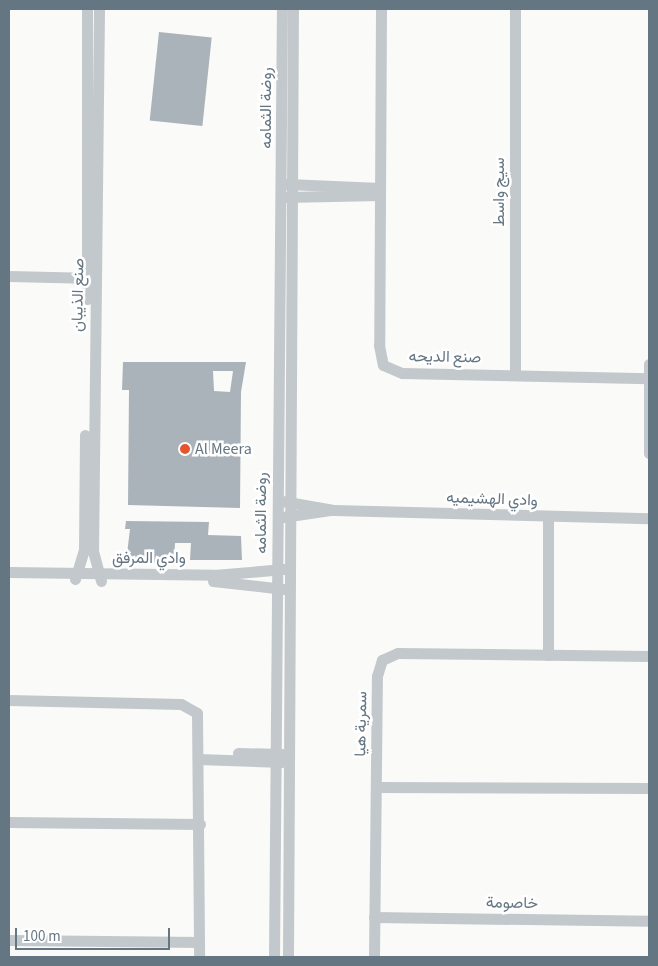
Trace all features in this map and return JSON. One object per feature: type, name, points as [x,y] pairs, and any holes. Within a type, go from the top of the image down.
[{"type":"street","name":"صنع الذيبان","points":[[87,9],[93,551],[99,577]]},
{"type":"street","name":"صنع الذيبان","points":[[77,576],[84,550],[99,9]]},
{"type":"street","name":"روضة الثمامه","points":[[274,957],[281,758],[287,197],[282,9]]},
{"type":"street","name":"روضة الثمامه","points":[[287,184],[293,9]]},
{"type":"street","name":"صنع الديحه","points":[[381,9],[379,345],[383,365],[402,373],[649,378]]},
{"type":"street","name":"سيج واسط","points":[[515,9],[515,374]]},
{"type":"street","points":[[287,184],[380,192]]},
{"type":"street","points":[[287,197],[380,192]]},
{"type":"street","points":[[9,276],[91,278]]},
{"type":"street","points":[[649,364],[649,453]]},
{"type":"street","name":"وادي الهشيميه","points":[[284,502],[333,510],[548,517],[649,518]]},
{"type":"street","name":"وادي الهشيميه","points":[[284,517],[333,510]]},
{"type":"street","points":[[548,517],[548,655]]},
{"type":"street","name":"وادي المرفق","points":[[99,577],[214,575],[282,569]]},
{"type":"street","name":"وادي المرفق","points":[[9,572],[179,580],[282,588]]},
{"type":"street","name":"وادي المرفق","points":[[9,579],[77,576]]},
{"type":"street","name":"سمرية هيا","points":[[374,957],[377,676],[385,657],[398,653],[649,656]]},
{"type":"street","points":[[9,700],[186,705],[199,718],[199,957]]},
{"type":"street","points":[[198,756],[281,758]]},
{"type":"street","name":"روضة الثمامه","points":[[281,758],[288,957]]},
{"type":"street","points":[[376,787],[649,788]]},
{"type":"street","points":[[9,822],[200,824]]},
{"type":"street","name":"خاصومة","points":[[374,917],[649,921]]},
{"type":"street","points":[[9,940],[199,942]]},
{"type":"building","points":[[159,32],[212,38],[202,126],[150,121]]},
{"type":"building","name":"Al Meera","points":[[123,362],[246,362],[241,392],[240,508],[128,505],[129,390],[122,390]],"holes":[[[213,371],[233,371],[230,392],[214,391]]]},
{"type":"building","points":[[126,521],[209,522],[208,535],[241,536],[242,560],[190,560],[191,543],[175,543],[174,563],[126,562],[130,529],[125,529]]},
{"type":"place","name":"Al Meera","points":[[185,449]]}]
